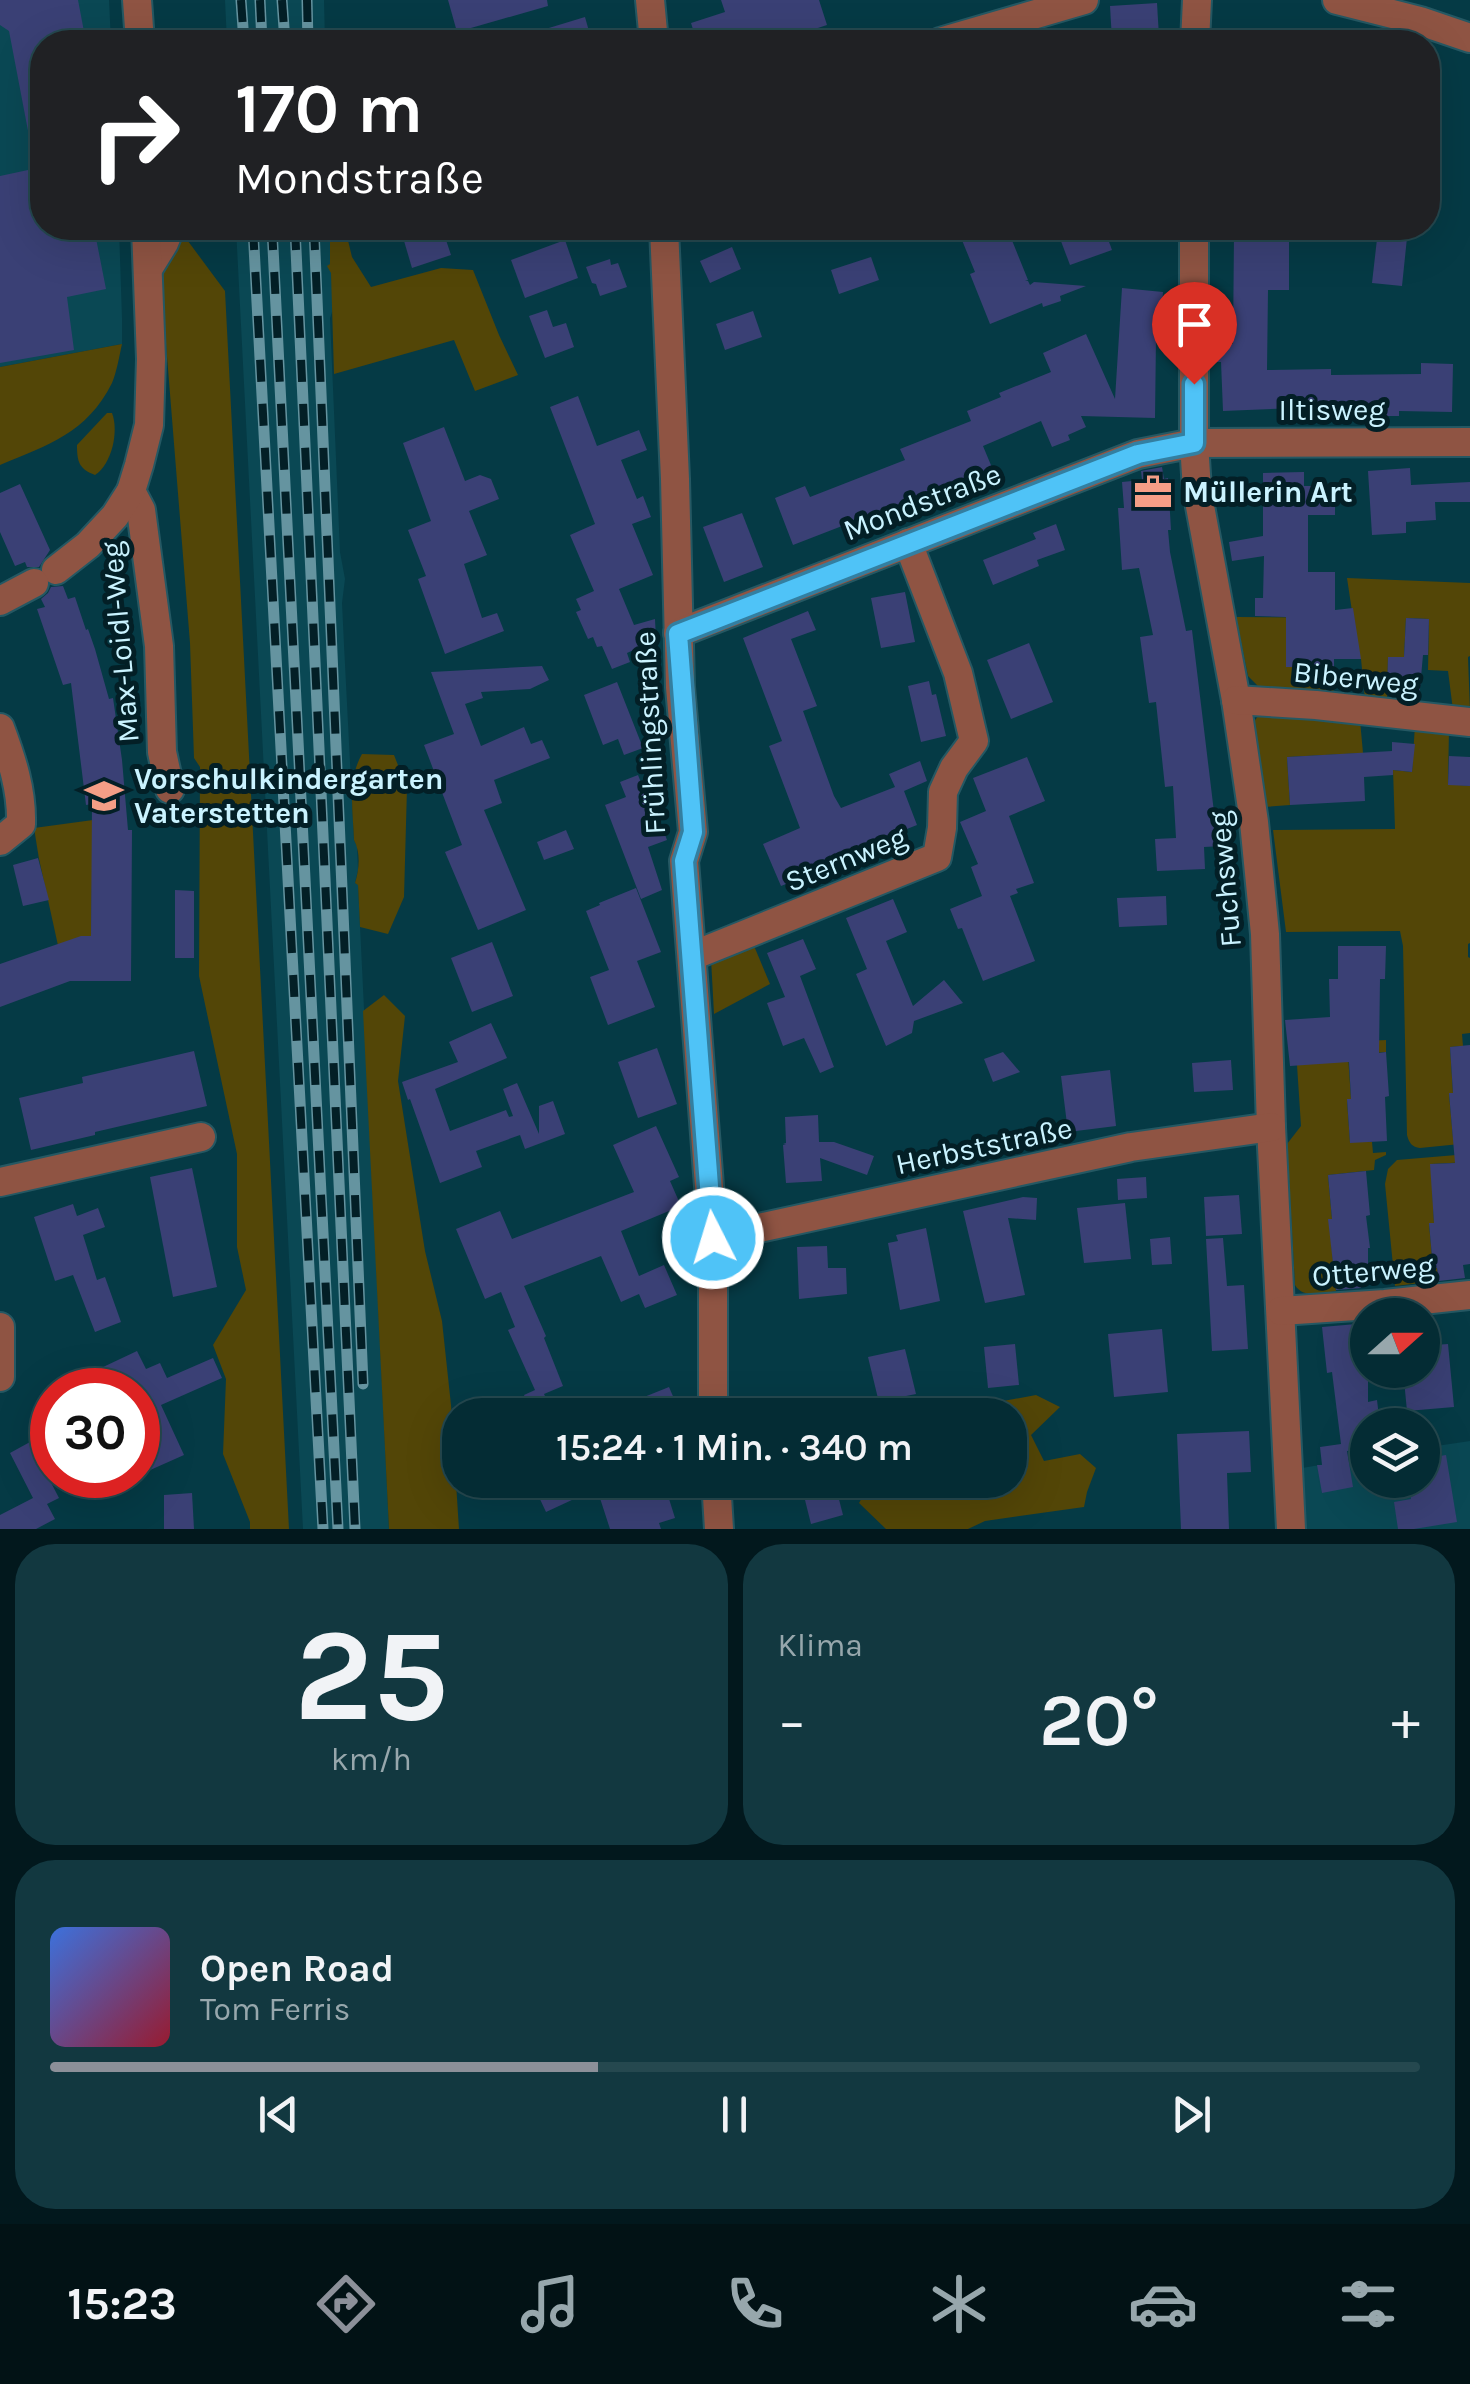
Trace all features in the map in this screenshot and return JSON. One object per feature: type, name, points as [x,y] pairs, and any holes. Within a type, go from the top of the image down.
[{"type":"street","points":[[137,0],[140,30]]},
{"type":"street","points":[[650,0],[653,30]]},
{"type":"street","points":[[981,30],[1084,0]]},
{"type":"street","points":[[1196,30],[1197,0]]},
{"type":"street","points":[[1337,0],[1470,38]]},
{"type":"street","points":[[0,601],[45,577],[88,545],[115,516],[131,491],[149,425],[147,240]]},
{"type":"street","points":[[148,268],[165,240]]},
{"type":"street","name":"Frühlingstraße","points":[[665,240],[678,634],[693,832],[684,861],[713,1238],[713,1398]]},
{"type":"street","name":"Fuchsweg","points":[[1194,240],[1197,490],[1236,700],[1265,934],[1291,1529]]},
{"type":"street","name":"Iltisweg","points":[[1194,443],[1470,442]]},
{"type":"street","name":"Mondstraße","points":[[678,634],[1138,454],[1194,443]]},
{"type":"street","name":"Max-Loidl-Weg","points":[[131,491],[141,510],[158,646],[162,752],[170,790]]},
{"type":"street","name":"Sternweg","points":[[692,956],[937,857],[943,792],[974,740],[958,673],[908,543]]},
{"type":"street","name":"Biberweg","points":[[1236,700],[1332,706],[1470,722]]},
{"type":"street","points":[[0,728],[22,802],[21,824],[0,842]]},
{"type":"street","name":"Herbststraße","points":[[713,1238],[1131,1148],[1271,1128]]},
{"type":"street","points":[[0,1182],[201,1137]]},
{"type":"street","name":"Otterweg","points":[[1281,1311],[1470,1295]]},
{"type":"street","points":[[0,1328],[0,1376]]},
{"type":"street","points":[[717,1498],[719,1529]]},
{"type":"shaded area","points":[[0,0],[109,0],[110,30],[30,30],[30,240],[119,240],[122,344],[0,367]]},
{"type":"shaded area","points":[[225,0],[324,0],[325,30],[226,30]]},
{"type":"shaded area","points":[[178,240],[187,240],[225,291],[289,1529],[250,1529],[223,1454],[226,1379],[213,1345],[246,1290],[237,1247],[237,1154],[199,976],[200,767],[194,758],[190,643],[160,269]]},
{"type":"shaded area","points":[[237,240],[330,240],[340,552],[345,579],[342,603],[389,1529],[303,1529]]},
{"type":"shaded area","points":[[330,240],[348,240],[352,257],[371,287],[441,268],[473,270],[518,375],[475,391],[454,340],[334,374],[331,273],[327,266]]},
{"type":"shaded area","points":[[122,344],[112,383],[91,414],[65,435],[0,465],[0,367]]},
{"type":"shaded area","points":[[107,413],[112,413],[114,420],[112,447],[106,463],[95,475],[80,464],[77,445]]},
{"type":"shaded area","points":[[1347,578],[1470,583],[1470,711],[1453,710],[1448,671],[1428,670],[1429,619],[1406,618],[1404,657],[1388,657],[1387,701],[1365,699],[1361,659],[1286,648],[1286,667],[1292,667],[1292,683],[1334,684],[1333,696],[1262,690],[1248,676],[1236,617],[1353,618]]},
{"type":"shaded area","points":[[1259,715],[1360,720],[1363,753],[1287,757],[1290,805],[1264,807],[1252,724]]},
{"type":"shaded area","points":[[1415,725],[1449,730],[1448,784],[1470,786],[1470,1033],[1462,1034],[1463,1046],[1450,1047],[1453,1093],[1449,1094],[1453,1138],[1470,1138],[1470,1143],[1420,1148],[1411,1144],[1407,1135],[1400,931],[1286,932],[1273,830],[1395,829],[1393,770],[1412,772]]},
{"type":"shaded area","points":[[362,754],[394,755],[407,788],[404,897],[388,934],[360,927],[352,796],[354,774]]},
{"type":"shaded area","points":[[93,820],[91,939],[59,950],[34,828]]},
{"type":"shaded area","points":[[752,941],[770,984],[714,1014],[711,959]]},
{"type":"shaded area","points":[[384,995],[405,1016],[398,1081],[425,1251],[442,1321],[450,1398],[442,1398],[442,1498],[457,1498],[459,1529],[389,1529],[363,1011]]},
{"type":"shaded area","points":[[1386,1040],[1386,1052],[1348,1055],[1351,1099],[1347,1100],[1350,1142],[1372,1142],[1373,1153],[1386,1155],[1375,1160],[1374,1170],[1328,1175],[1336,1291],[1303,1292],[1295,1285],[1287,1144],[1301,1126],[1297,1065],[1312,1044]]},
{"type":"shaded area","points":[[1468,1154],[1469,1162],[1431,1164],[1434,1223],[1429,1224],[1433,1267],[1437,1268],[1439,1281],[1395,1286],[1385,1184],[1388,1169],[1397,1160]]},
{"type":"shaded area","points":[[1036,1395],[1060,1407],[1031,1435],[1044,1461],[1080,1454],[1096,1468],[1084,1507],[985,1521],[968,1529],[886,1529],[859,1503],[862,1498],[1027,1498],[1027,1398],[1020,1398]]},
{"type":"shaded area","points":[[1470,1441],[1470,1529],[1306,1529],[1302,1468],[1350,1460],[1350,1498],[1440,1498],[1440,1445]]},
{"type":"building","points":[[0,0],[78,0],[84,30],[30,30],[30,141],[9,31],[0,25]]},
{"type":"building","points":[[448,0],[547,0],[548,6],[456,30]]},
{"type":"building","points":[[721,0],[819,0],[827,25],[812,30],[693,30],[691,23],[725,12]]},
{"type":"building","points":[[1157,3],[1159,30],[1111,30],[1110,6]]},
{"type":"building","points":[[585,17],[589,30],[542,30]]},
{"type":"building","points":[[30,170],[30,240],[96,240],[106,289],[67,297],[74,350],[0,363],[0,176]]},
{"type":"building","points":[[404,240],[446,240],[451,255],[412,268]]},
{"type":"building","points":[[565,240],[578,278],[525,298],[511,260]]},
{"type":"building","points":[[962,240],[1012,240],[1028,280],[1025,281],[1030,285],[1034,282],[1086,286],[1060,296],[1061,301],[1043,307],[1042,303],[990,324],[970,274],[975,272]]},
{"type":"building","points":[[1061,240],[1108,240],[1112,250],[1070,265]]},
{"type":"building","points":[[1234,240],[1289,240],[1289,290],[1268,290],[1267,370],[1331,369],[1331,375],[1421,374],[1421,363],[1453,364],[1452,412],[1399,411],[1399,416],[1365,416],[1364,401],[1334,402],[1332,419],[1298,420],[1298,408],[1223,411],[1221,362],[1213,362],[1212,344],[1233,344]]},
{"type":"building","points":[[1377,240],[1407,240],[1402,286],[1372,283]]},
{"type":"building","points":[[732,247],[741,269],[710,283],[700,261]]},
{"type":"building","points":[[871,257],[879,280],[839,294],[831,270]]},
{"type":"building","points":[[610,259],[611,265],[618,263],[627,287],[600,296],[586,267]]},
{"type":"building","points":[[1122,288],[1163,292],[1160,338],[1156,338],[1155,418],[1081,416],[1086,427],[1068,435],[1070,440],[1052,447],[1041,421],[983,446],[993,470],[857,525],[855,521],[793,545],[775,498],[805,486],[810,497],[905,460],[900,449],[971,421],[967,411],[1051,372],[1043,353],[1086,334],[1115,399]]},
{"type":"building","points":[[547,310],[553,327],[566,323],[574,347],[545,358],[529,316]]},
{"type":"building","points":[[753,311],[762,337],[725,350],[716,324]]},
{"type":"building","points":[[578,396],[597,446],[639,430],[647,450],[621,460],[637,499],[643,496],[651,517],[632,524],[653,575],[619,589],[634,625],[655,619],[656,640],[627,653],[630,662],[612,669],[602,646],[597,647],[593,637],[588,639],[576,612],[581,610],[576,599],[594,591],[570,535],[595,524],[550,407]]},
{"type":"building","points":[[444,427],[465,481],[480,475],[491,479],[499,499],[469,511],[487,555],[464,564],[482,618],[497,613],[504,631],[445,654],[418,579],[426,576],[408,530],[431,521],[403,443]]},
{"type":"building","points":[[1162,467],[1164,479],[1168,478],[1170,552],[1186,631],[1192,630],[1214,812],[1221,812],[1223,846],[1204,847],[1205,869],[1157,871],[1155,839],[1176,838],[1173,786],[1165,787],[1156,702],[1149,703],[1140,637],[1153,635],[1139,568],[1122,570],[1118,508],[1124,508],[1122,482],[1142,480],[1141,471]]},
{"type":"building","points":[[1410,468],[1411,485],[1470,482],[1470,502],[1435,502],[1436,520],[1406,522],[1406,533],[1372,535],[1368,471]]},
{"type":"building","points":[[1304,472],[1304,486],[1335,486],[1335,515],[1308,515],[1308,572],[1335,572],[1335,610],[1353,608],[1361,659],[1334,659],[1334,684],[1292,683],[1292,667],[1286,667],[1286,617],[1255,616],[1255,598],[1263,598],[1264,556],[1232,561],[1229,542],[1263,536],[1263,473]]},
{"type":"building","points":[[20,484],[50,550],[39,567],[27,567],[25,562],[15,566],[0,532],[0,493]]},
{"type":"building","points":[[742,513],[763,567],[724,582],[703,527]]},
{"type":"building","points":[[1056,524],[1065,550],[1037,560],[1039,566],[993,585],[983,560],[1036,539],[1033,533]]},
{"type":"building","points":[[63,586],[68,599],[75,597],[109,699],[113,698],[128,830],[132,830],[131,981],[70,981],[0,1007],[0,964],[91,936],[92,804],[86,805],[71,683],[63,685],[37,609],[45,607],[41,599],[51,587]]},
{"type":"building","points":[[905,592],[915,642],[881,648],[871,598]]},
{"type":"building","points":[[808,611],[816,630],[791,639],[817,706],[803,711],[841,808],[895,787],[889,774],[920,761],[927,781],[904,791],[917,825],[851,851],[853,857],[781,886],[763,844],[800,828],[769,746],[782,741],[743,638]]},
{"type":"building","points":[[1406,618],[1429,619],[1428,655],[1423,655],[1419,699],[1387,691],[1388,657],[1404,657]]},
{"type":"building","points":[[1029,643],[1053,702],[1011,719],[987,660]]},
{"type":"building","points":[[542,666],[549,680],[530,689],[481,692],[483,698],[465,704],[481,746],[524,727],[531,744],[542,740],[550,758],[494,780],[502,803],[484,810],[526,910],[478,930],[445,852],[462,845],[424,745],[454,734],[431,672]]},
{"type":"building","points":[[929,681],[946,736],[921,742],[908,686]]},
{"type":"building","points":[[617,682],[643,748],[624,755],[618,739],[603,745],[584,695]]},
{"type":"building","points":[[1392,742],[1415,744],[1412,772],[1393,770],[1393,775],[1364,777],[1365,801],[1290,805],[1287,757],[1392,751]]},
{"type":"building","points":[[1449,756],[1470,757],[1470,786],[1448,785]]},
{"type":"building","points":[[1027,757],[1045,801],[1009,816],[1034,883],[1016,889],[1018,893],[1010,896],[1035,961],[983,981],[950,909],[982,896],[971,867],[978,864],[960,822],[986,811],[973,778]]},
{"type":"building","points":[[638,775],[644,790],[648,789],[667,840],[648,847],[662,890],[641,899],[605,805],[626,797],[620,782]]},
{"type":"building","points":[[566,830],[574,849],[544,860],[537,842]]},
{"type":"building","points":[[38,858],[49,900],[23,906],[13,865]]},
{"type":"building","points":[[636,888],[661,952],[637,961],[655,1007],[608,1025],[590,977],[609,970],[586,911]]},
{"type":"building","points":[[175,890],[194,891],[194,958],[175,958]]},
{"type":"building","points":[[1166,896],[1167,925],[1119,927],[1117,898]]},
{"type":"building","points":[[893,899],[907,932],[886,941],[913,1006],[944,980],[963,1003],[914,1021],[912,1033],[886,1046],[856,974],[867,969],[846,918]]},
{"type":"building","points":[[803,939],[816,969],[800,976],[834,1067],[820,1073],[804,1038],[783,1046],[767,1003],[785,997],[767,953]]},
{"type":"building","points":[[492,942],[513,996],[472,1012],[451,958]]},
{"type":"building","points":[[1338,946],[1386,946],[1385,979],[1380,979],[1379,1053],[1386,1052],[1387,1141],[1350,1143],[1349,1062],[1290,1066],[1285,1020],[1330,1017],[1329,979],[1338,979]]},
{"type":"building","points":[[491,1023],[507,1058],[435,1089],[450,1131],[506,1110],[509,1117],[513,1116],[503,1089],[517,1083],[539,1134],[539,1106],[553,1101],[565,1134],[525,1149],[520,1135],[476,1151],[482,1167],[440,1183],[402,1082],[458,1062],[449,1042]]},
{"type":"building","points":[[1470,1045],[1470,1264],[1463,1265],[1465,1278],[1439,1281],[1437,1268],[1433,1268],[1429,1223],[1434,1223],[1430,1164],[1455,1163],[1450,1047]]},
{"type":"building","points":[[657,1048],[677,1104],[638,1118],[618,1062]]},
{"type":"building","points":[[194,1051],[207,1106],[31,1150],[19,1098],[83,1083],[82,1077]]},
{"type":"building","points":[[1003,1052],[1020,1072],[993,1082],[984,1059]]},
{"type":"building","points":[[1231,1060],[1233,1090],[1194,1092],[1192,1063]]},
{"type":"building","points":[[1110,1070],[1116,1126],[1068,1132],[1061,1076]]},
{"type":"building","points":[[818,1115],[819,1142],[834,1142],[874,1156],[867,1175],[820,1158],[822,1181],[786,1183],[785,1117]]},
{"type":"building","points":[[656,1126],[679,1177],[670,1181],[681,1206],[621,1231],[639,1276],[664,1265],[677,1295],[645,1308],[639,1294],[621,1302],[601,1256],[524,1286],[563,1386],[544,1394],[546,1398],[525,1398],[524,1395],[535,1390],[508,1330],[515,1327],[501,1292],[485,1299],[456,1229],[500,1211],[512,1239],[634,1192],[613,1145]]},
{"type":"building","points":[[192,1168],[217,1287],[173,1297],[150,1177]]},
{"type":"building","points":[[1366,1171],[1370,1215],[1366,1216],[1370,1248],[1368,1282],[1360,1282],[1361,1288],[1336,1290],[1328,1219],[1332,1219],[1328,1175]]},
{"type":"building","points":[[1146,1177],[1147,1198],[1118,1200],[1117,1179]]},
{"type":"building","points":[[1239,1195],[1242,1234],[1206,1236],[1204,1197]]},
{"type":"building","points":[[1023,1197],[1037,1198],[1036,1220],[1008,1218],[1025,1295],[985,1303],[963,1211]]},
{"type":"building","points":[[1125,1203],[1131,1259],[1084,1263],[1077,1208]]},
{"type":"building","points":[[73,1204],[77,1216],[98,1208],[105,1227],[83,1235],[97,1280],[105,1277],[121,1322],[95,1332],[73,1275],[55,1281],[34,1217]]},
{"type":"building","points":[[926,1228],[940,1301],[900,1310],[888,1243],[898,1241],[896,1235]]},
{"type":"building","points":[[1170,1237],[1172,1264],[1152,1265],[1150,1239]]},
{"type":"building","points":[[1223,1238],[1227,1286],[1244,1285],[1248,1349],[1212,1351],[1206,1239]]},
{"type":"building","points":[[827,1246],[828,1268],[846,1268],[847,1294],[799,1299],[797,1247]]},
{"type":"building","points":[[1350,1325],[1350,1388],[1368,1388],[1368,1402],[1377,1400],[1378,1408],[1350,1408],[1350,1488],[1322,1493],[1317,1465],[1322,1465],[1320,1447],[1341,1444],[1322,1327]]},
{"type":"building","points":[[1162,1329],[1168,1392],[1114,1397],[1108,1334]]},
{"type":"building","points":[[1015,1344],[1019,1385],[988,1388],[984,1347]]},
{"type":"building","points":[[1448,1344],[1454,1407],[1407,1408],[1405,1388],[1440,1388],[1440,1345]]},
{"type":"building","points":[[905,1349],[916,1394],[878,1398],[868,1357]]},
{"type":"building","points":[[137,1351],[146,1368],[101,1368]]},
{"type":"building","points":[[213,1358],[222,1378],[161,1405],[184,1455],[160,1466],[160,1368],[148,1368],[160,1363],[167,1378]]},
{"type":"building","points":[[669,1387],[674,1398],[642,1398]]},
{"type":"building","points":[[1249,1431],[1251,1472],[1227,1473],[1229,1529],[1181,1529],[1177,1434]]},
{"type":"building","points":[[30,1442],[30,1492],[10,1453]]},
{"type":"building","points":[[1446,1455],[1457,1522],[1398,1529],[1394,1502],[1440,1498],[1440,1456]]},
{"type":"building","points":[[192,1493],[194,1529],[164,1529],[164,1495]]},
{"type":"building","points":[[33,1498],[59,1498],[47,1504],[55,1519],[36,1529],[0,1529],[0,1515]]},
{"type":"building","points":[[539,1498],[576,1498],[546,1512]]},
{"type":"building","points":[[600,1498],[669,1498],[675,1518],[659,1523],[661,1529],[610,1529]]},
{"type":"building","points":[[804,1498],[839,1498],[843,1515],[811,1524]]},
{"type":"railway","points":[[241,0],[243,30]]},
{"type":"railway","points":[[260,0],[261,30]]},
{"type":"railway","points":[[282,0],[284,30]]},
{"type":"railway","points":[[307,0],[308,30]]},
{"type":"railway","points":[[254,240],[323,1529]]},
{"type":"railway","points":[[273,240],[338,1529]]},
{"type":"railway","points":[[296,240],[355,1529]]},
{"type":"railway","points":[[315,240],[363,1384]]},
{"type":"place","name":"Müllerin Art","points":[[1153,492]]},
{"type":"place","name":"Vorschulkindergarten Vaterstetten","points":[[104,796]]},
{"type":"route","points":[[713,1238],[684,861],[693,832],[678,634],[1138,454],[1194,443],[1194,384]]}]
